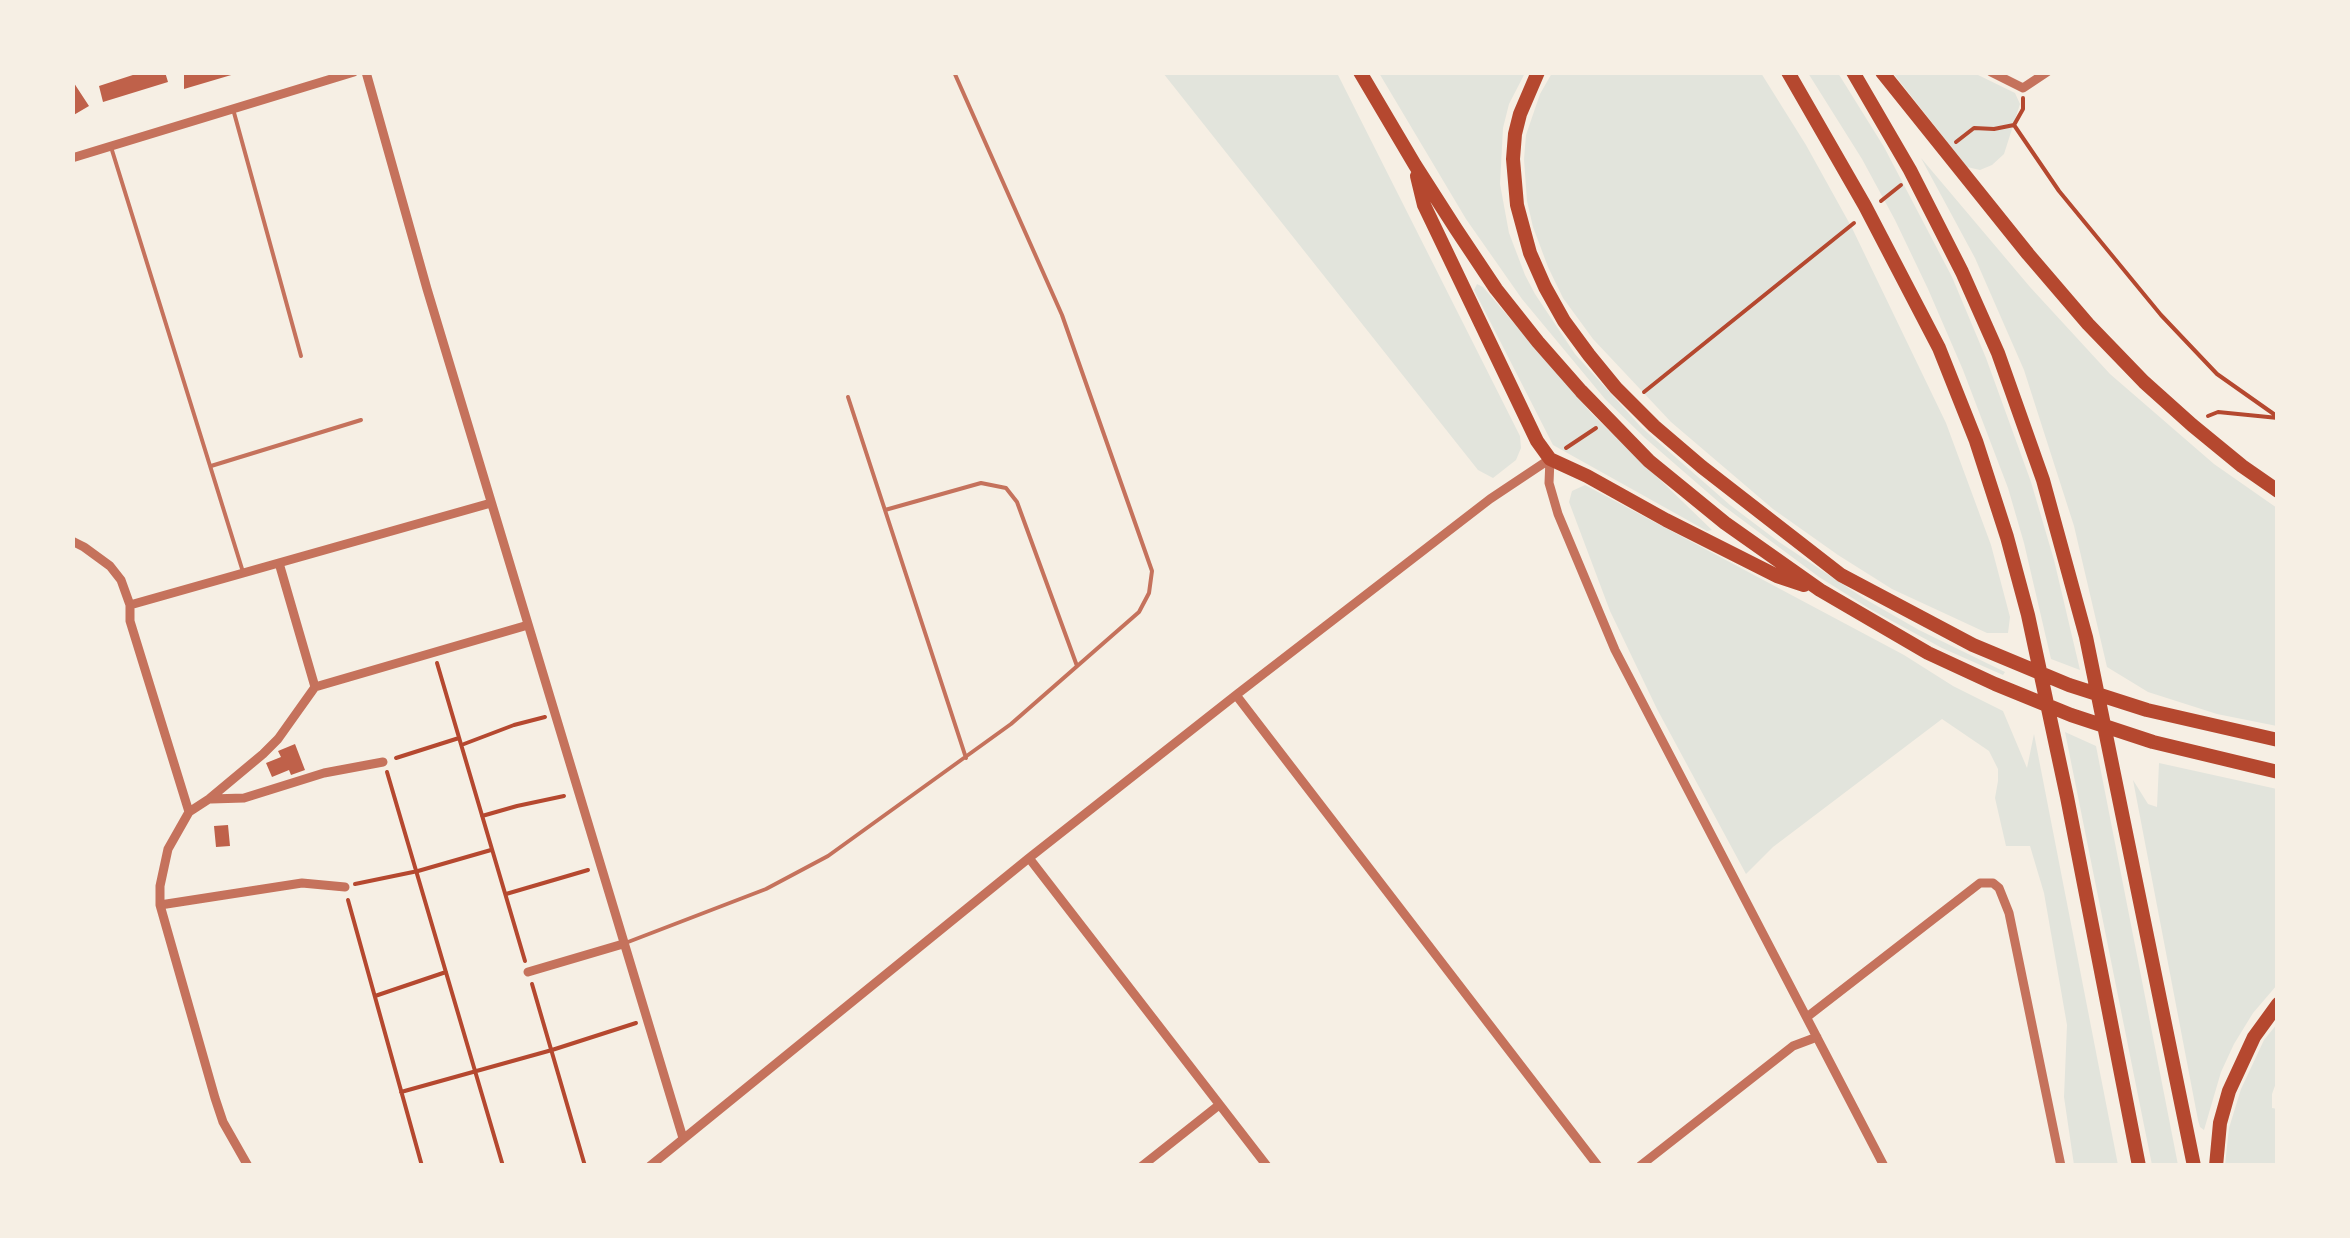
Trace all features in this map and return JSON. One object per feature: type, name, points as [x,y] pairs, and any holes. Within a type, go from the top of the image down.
[{"type":"highway","points":[[1360,72],[1414,165],[1496,289],[1560,366],[1649,460],[1725,523],[1820,590],[1928,653],[1995,684],[2153,742],[2278,772]]},
{"type":"highway","points":[[1538,72],[1515,134],[1514,183],[1530,252],[1545,288],[1589,355],[1631,403],[1702,468],[1841,575],[1993,655],[2146,710],[2278,740]]},
{"type":"highway","points":[[1779,72],[1806,106]]},
{"type":"highway","points":[[1788,72],[1865,206],[1938,348],[1976,441],[2007,537],[2068,797],[2139,1166]]},
{"type":"highway","points":[[1852,72],[1910,170],[1956,259],[1998,353],[2043,480],[2086,637],[2194,1166]]},
{"type":"highway","points":[[1882,72],[2088,324],[2192,425],[2278,491]]},
{"type":"highway","points":[[1414,165],[1424,204],[1537,441],[1550,459],[1777,576],[1820,590]]},
{"type":"highway","points":[[2216,1166],[2220,1123],[2229,1091],[2254,1038],[2278,1004]]},
{"type":"street","points":[[72,158],[354,72]]},
{"type":"street","points":[[366,72],[427,289],[683,1138]]},
{"type":"street","points":[[1991,72],[2022,88],[2047,72]]},
{"type":"street","points":[[650,1166],[1029,858],[1490,499],[1550,459]]},
{"type":"street","points":[[1550,459],[1549,483],[1558,514],[1608,634],[1884,1166]]},
{"type":"street","points":[[130,605],[492,503]]},
{"type":"street","points":[[72,541],[110,566],[121,580],[189,812]]},
{"type":"street","points":[[279,564],[315,687]]},
{"type":"street","points":[[248,1166],[223,1122],[160,905],[168,849],[189,812],[263,754],[315,687],[528,626]]},
{"type":"street","points":[[1236,696],[1598,1166]]},
{"type":"street","points":[[209,799],[244,798],[324,774],[383,762]]},
{"type":"street","points":[[1029,858],[1268,1166]]},
{"type":"street","points":[[1807,1017],[1980,883],[1993,883],[2009,913],[2061,1166]]},
{"type":"street","points":[[160,905],[302,884],[345,886]]},
{"type":"street","points":[[528,972],[623,944]]},
{"type":"street","points":[[1640,1166],[1793,1046],[1817,1037]]},
{"type":"street","points":[[1142,1166],[1219,1105]]},
{"type":"lane","points":[[623,944],[766,890],[828,856],[1011,724],[1139,612],[1149,593],[1152,571],[1062,315],[954,72]]},
{"type":"lane","points":[[233,109],[300,356]]},
{"type":"lane","points":[[111,147],[244,574]]},
{"type":"lane","points":[[848,397],[966,758]]},
{"type":"lane","points":[[211,466],[361,420]]},
{"type":"lane","points":[[885,510],[981,483],[1006,488],[1017,502],[1077,666]]},
{"type":"path","points":[[2014,126],[2022,110],[2022,88]]},
{"type":"path","points":[[2014,126],[2059,192],[2160,315],[2217,374],[2278,418]]},
{"type":"path","points":[[1947,149],[1974,128],[2014,126]]},
{"type":"path","points":[[1872,208],[1902,185]]},
{"type":"path","points":[[1631,403],[1857,220]]},
{"type":"path","points":[[2192,425],[2218,412],[2278,418]]},
{"type":"path","points":[[1550,459],[1609,419]]},
{"type":"path","points":[[434,654],[586,1166]]},
{"type":"path","points":[[503,1166],[383,762],[554,715]]},
{"type":"path","points":[[482,816],[579,793]]},
{"type":"path","points":[[422,1166],[345,886],[418,871],[493,849]]},
{"type":"path","points":[[506,894],[601,866]]},
{"type":"path","points":[[374,996],[446,972]]},
{"type":"path","points":[[400,1092],[647,1020]]},
{"type":"shaded area","points":[[1163,73],[1337,73],[1520,436],[1516,460],[1493,478],[1478,470]]},
{"type":"shaded area","points":[[1379,73],[1525,73],[1509,104],[1503,128],[1500,184],[1509,233],[1525,275],[1575,354],[1641,427],[1779,542],[1865,599],[2005,672],[2003,675],[1942,648],[1819,577],[1721,504],[1645,438],[1605,399],[1522,299],[1466,219]]},
{"type":"shaded area","points":[[1552,73],[1761,73],[1852,228],[1946,423],[1991,545],[2010,617],[2008,633],[1987,633],[1892,589],[1773,509],[1671,422],[1593,339],[1563,298],[1548,267],[1527,201],[1526,135]]},
{"type":"shaded area","points":[[1808,73],[1838,73],[1884,147],[1952,277],[2031,482],[2080,670],[2051,659],[2008,488],[1963,370],[1895,220]]},
{"type":"shaded area","points":[[1893,73],[1974,73],[2015,93],[2020,104],[2004,154],[1980,170],[1967,167]]},
{"type":"shaded area","points":[[1921,158],[2110,374],[2214,464],[2277,508],[2277,726],[2217,714],[2148,692],[2107,667],[2074,526],[2024,370],[1975,258]]},
{"type":"shaded area","points":[[1477,284],[1592,414],[1712,530],[1707,531],[1553,445],[1474,290]]},
{"type":"shaded area","points":[[1585,485],[2003,711],[2027,768],[2034,734],[2118,1165],[2074,1165],[2064,1097],[2067,1025],[2044,893],[2030,846],[2006,846],[1995,798],[1998,769],[1989,751],[1942,719],[1773,847],[1746,874],[1657,709],[1610,611],[1569,502],[1572,491]]},
{"type":"shaded area","points":[[2065,732],[2096,746],[2178,1165],[2152,1165]]},
{"type":"shaded area","points":[[2159,763],[2277,789],[2277,985],[2234,1044],[2221,1072],[2204,1130],[2198,1120],[2133,780],[2148,804],[2157,807]]},
{"type":"shaded area","points":[[2277,1024],[2277,1080],[2272,1108],[2277,1109],[2277,1165],[2225,1165],[2229,1128],[2241,1089],[2264,1040]]},
{"type":"building","points":[[142,72],[165,72],[168,82],[103,102],[99,86]]},
{"type":"building","points":[[184,72],[238,72],[238,73],[184,89]]},
{"type":"building","points":[[72,80],[89,106],[72,116]]},
{"type":"building","points":[[295,744],[305,770],[291,775],[289,770],[272,777],[266,763],[281,757],[278,751]]},
{"type":"building","points":[[228,825],[230,846],[216,847],[214,826]]}]
